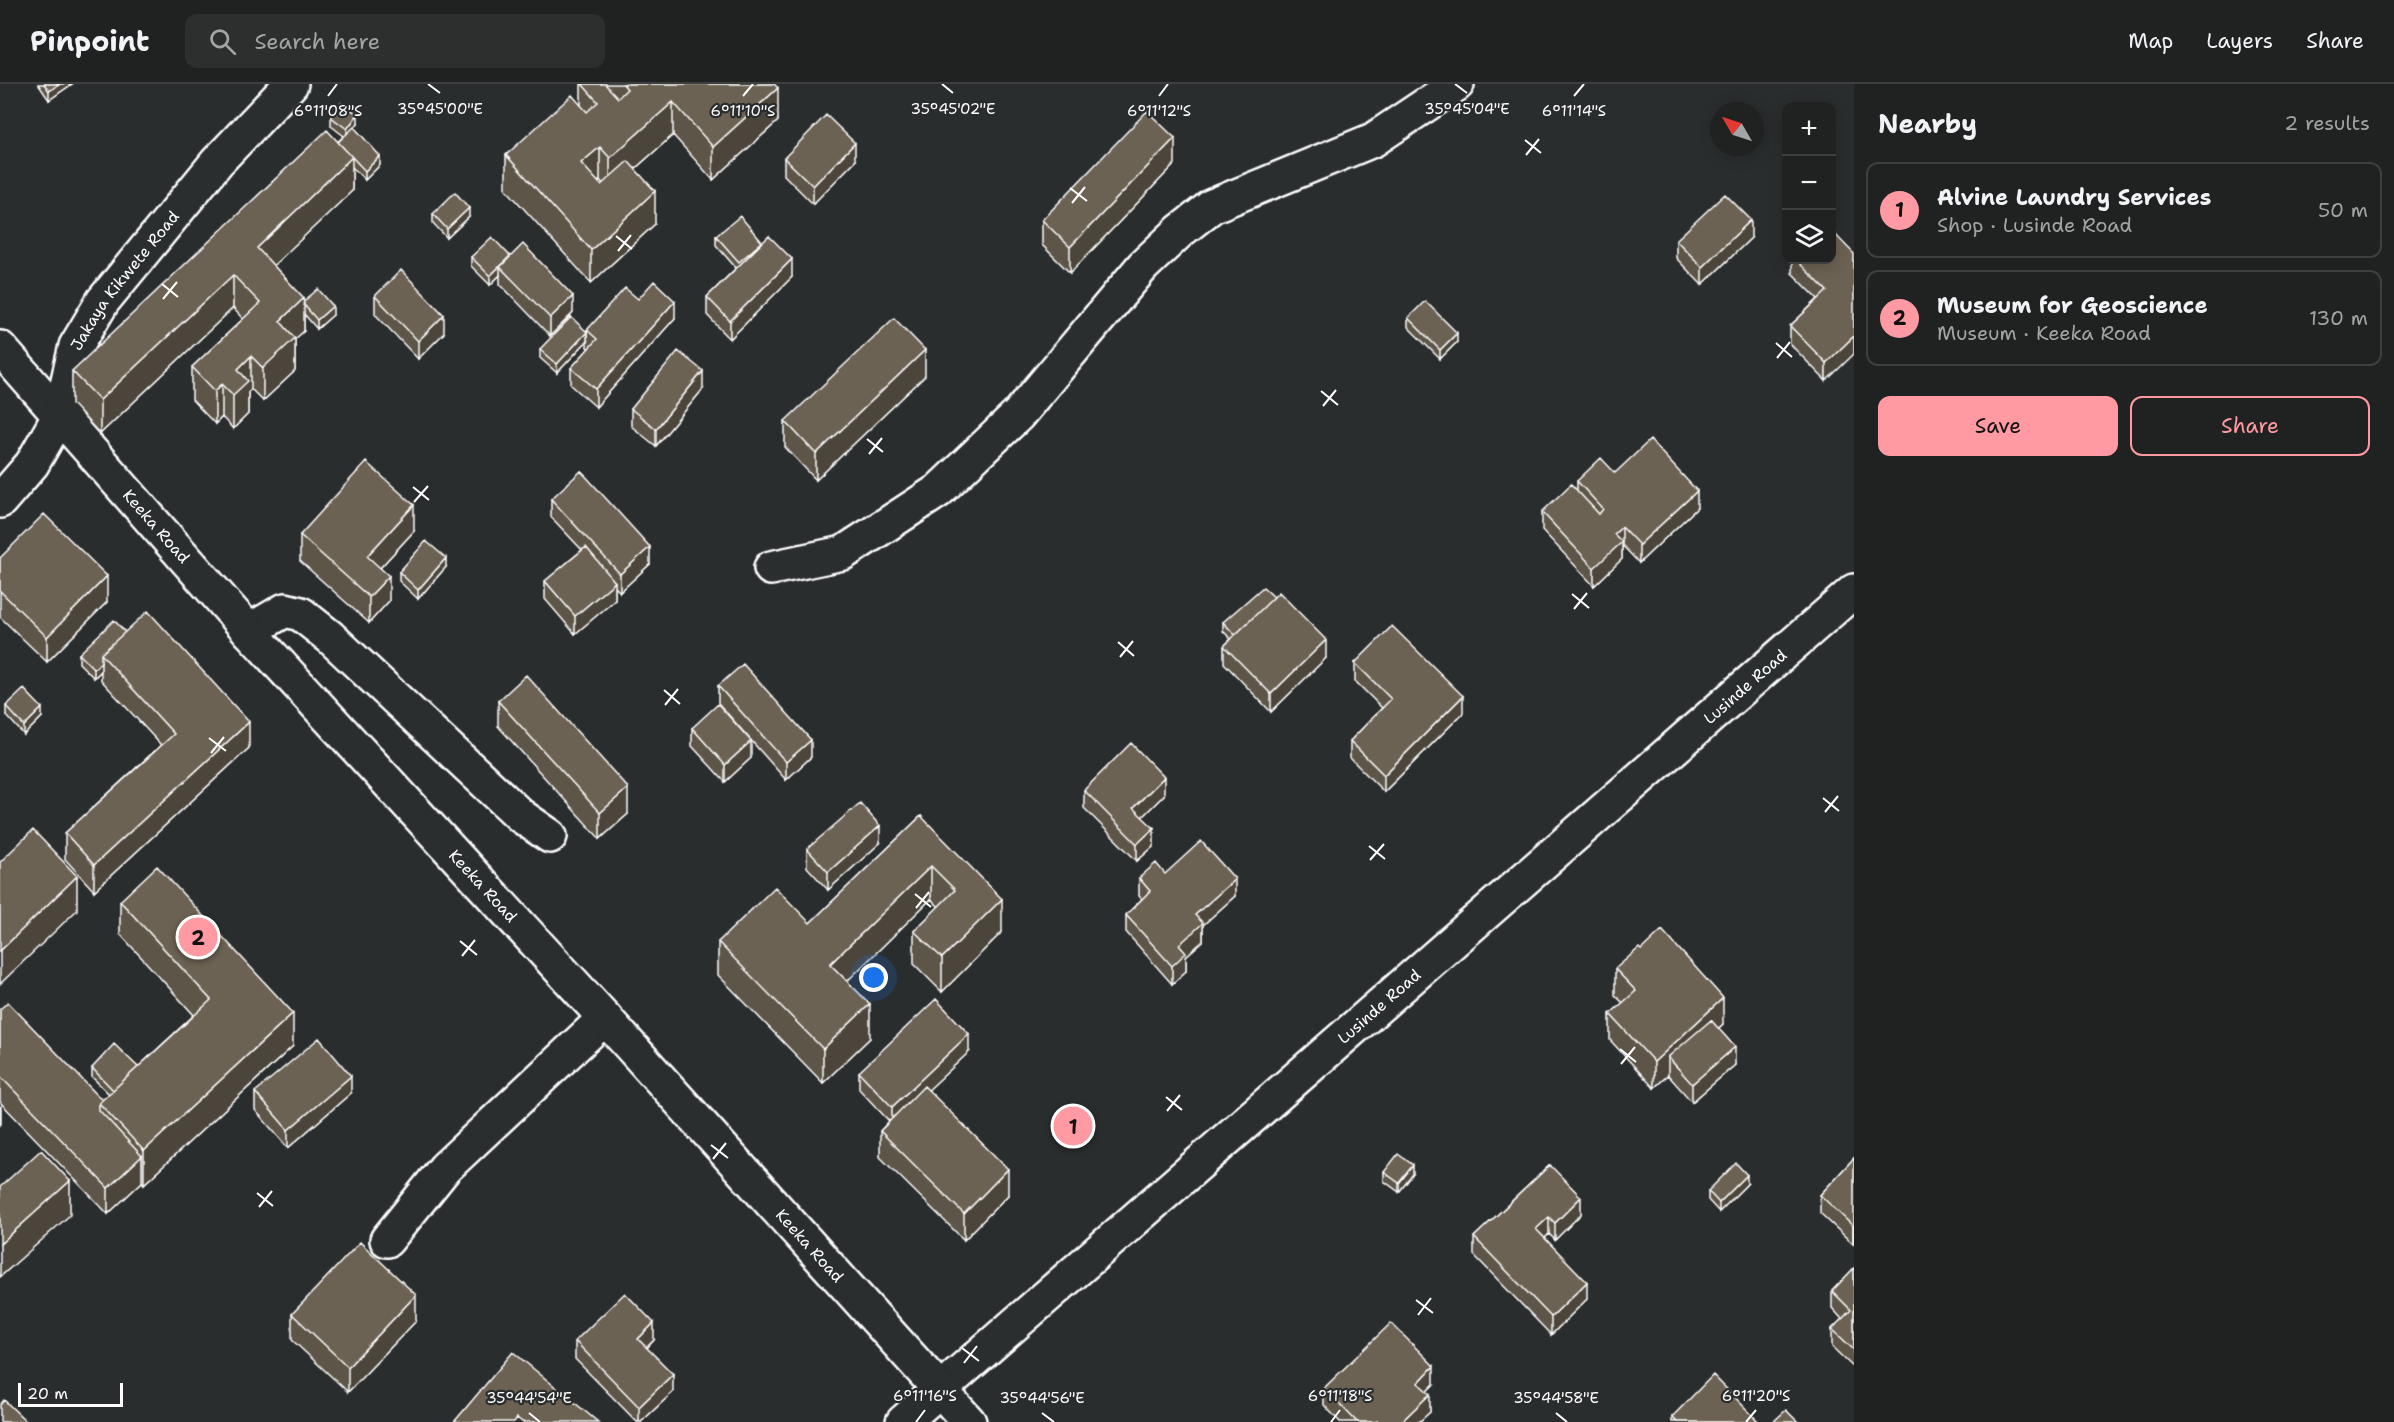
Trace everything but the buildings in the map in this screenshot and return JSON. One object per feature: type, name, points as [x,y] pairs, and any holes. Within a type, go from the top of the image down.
[{"type":"street","name":"Jakaya Kikwete Road","points":[[0,501],[32,464],[60,415],[76,346],[103,301],[216,162],[291,84]]},
{"type":"street","points":[[771,568],[843,553],[938,491],[1018,415],[1143,266],[1180,231],[1212,206],[1373,140],[1457,84]]},
{"type":"street","name":"Keeka Road","points":[[0,348],[249,631],[605,1018],[969,1422]]},
{"type":"street","name":"Lusinde Road","points":[[903,1422],[1854,591]]},
{"type":"street","points":[[249,631],[285,609],[301,614],[330,638],[521,816],[550,836]]},
{"type":"street","points":[[387,1239],[445,1168],[605,1018]]},
{"type":"place","name":"Museum for Geoscience","points":[[198,937]]},
{"type":"place","name":"Alvine Laundry Services","points":[[1073,1126]]}]
